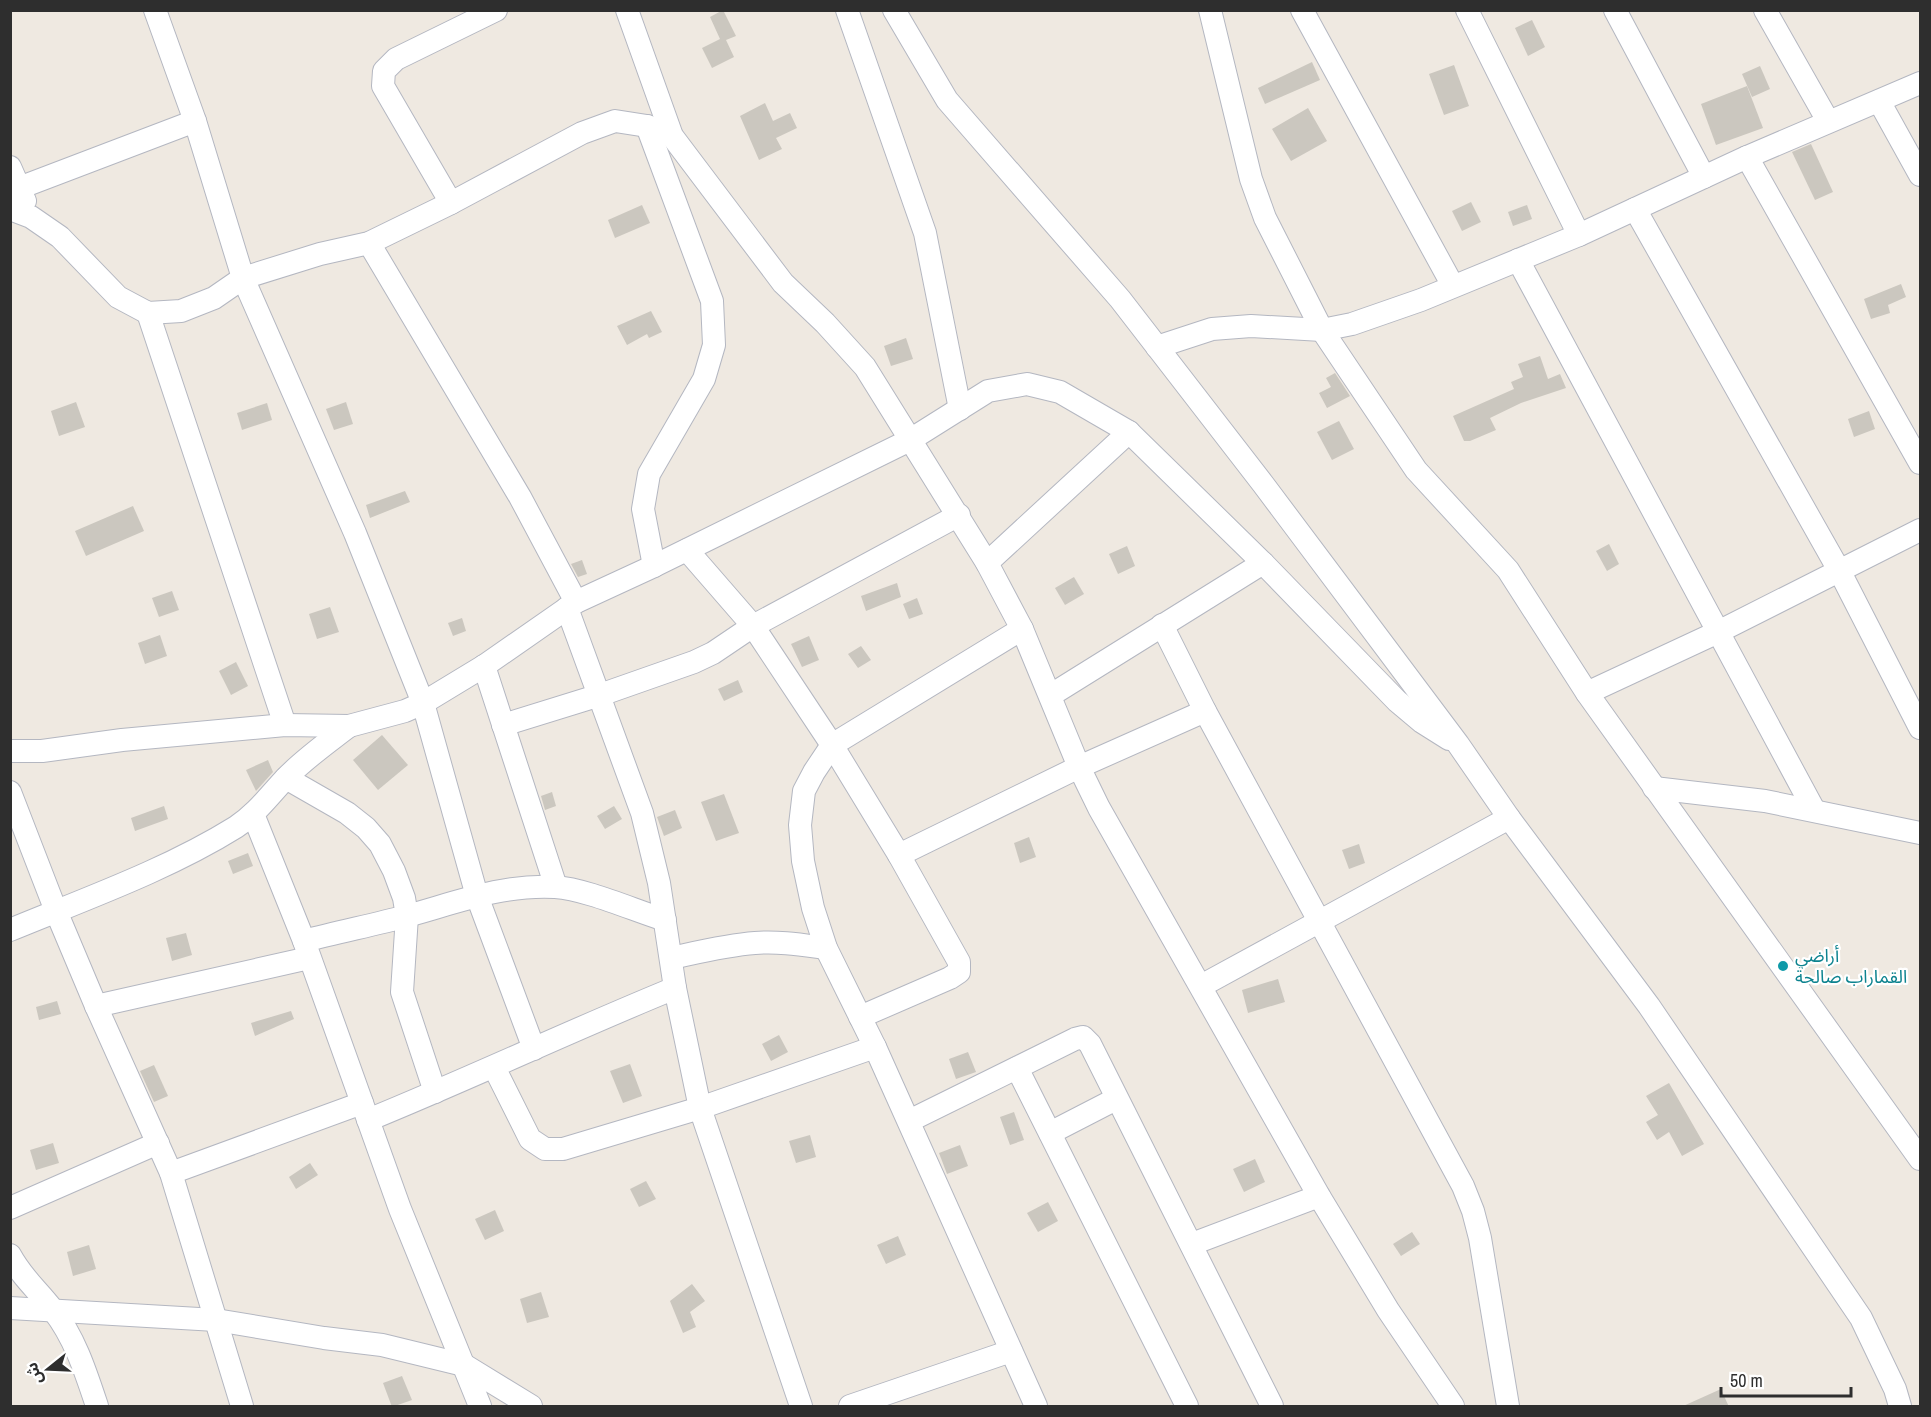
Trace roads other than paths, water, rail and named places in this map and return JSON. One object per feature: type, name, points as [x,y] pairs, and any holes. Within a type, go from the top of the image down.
[{"type":"street","points":[[155,10],[195,122],[243,278],[355,533],[423,704],[477,896],[534,1048]]},
{"type":"street","points":[[451,203],[383,86],[384,71],[396,59],[496,10]]},
{"type":"street","points":[[627,10],[672,136],[783,283],[825,323],[865,367],[959,515],[1022,629],[1079,767],[1099,808],[1319,1196],[1388,1310],[1453,1407]]},
{"type":"street","points":[[847,10],[925,233],[960,409]]},
{"type":"street","points":[[894,10],[947,100],[1120,299],[1157,346],[1263,483],[1458,744],[1509,818],[1649,1006],[1861,1318],[1895,1389],[1900,1407]]},
{"type":"street","points":[[1210,10],[1251,179],[1265,218],[1322,330],[1416,470],[1508,570],[1587,693],[1920,1159]]},
{"type":"street","points":[[1302,10],[1453,286]]},
{"type":"street","points":[[1467,10],[1579,235]]},
{"type":"street","points":[[1615,10],[1704,177]]},
{"type":"street","points":[[1765,10],[1828,122]]},
{"type":"street","points":[[1157,346],[1212,329],[1251,326],[1322,330],[1352,324],[1579,235],[1747,157],[1920,83]]},
{"type":"street","points":[[1880,100],[1920,175]]},
{"type":"street","points":[[10,167],[20,204],[60,237],[118,297],[148,313],[181,310],[214,298],[243,278],[320,254],[369,243],[451,203],[582,132],[615,121],[647,126],[672,136]]},
{"type":"street","points":[[20,204],[195,122]]},
{"type":"street","points":[[647,126],[712,301],[714,345],[704,379],[649,474],[643,509],[654,566]]},
{"type":"street","points":[[1747,157],[1920,463]]},
{"type":"street","points":[[1635,209],[1840,572],[1920,728]]},
{"type":"street","points":[[369,243],[520,497],[572,605],[644,822],[659,883],[675,988],[700,1108],[801,1407]]},
{"type":"street","points":[[1518,260],[1814,810]]},
{"type":"street","points":[[148,313],[285,725]]},
{"type":"street","points":[[10,751],[42,751],[122,740],[285,725],[349,726],[379,719],[423,704],[484,666],[572,605],[910,440],[988,391],[1027,384],[1060,392],[1129,432],[1263,562],[1397,701],[1422,723],[1458,744]]},
{"type":"street","points":[[987,563],[1129,432]]},
{"type":"street","points":[[503,725],[600,695],[694,662],[713,653],[753,626],[959,515]]},
{"type":"street","points":[[1587,693],[1718,632],[1920,530]]},
{"type":"street","points":[[687,550],[753,626],[832,745],[899,855],[958,962],[958,972],[950,978],[860,1017]]},
{"type":"street","points":[[1051,695],[1263,562]]},
{"type":"street","points":[[1162,626],[1205,711],[1463,1186],[1482,1249],[1508,1407]]},
{"type":"street","points":[[1022,629],[832,745],[804,791],[801,825],[806,873],[813,908],[826,948],[909,1121],[1036,1407]]},
{"type":"street","points":[[484,666],[556,887]]},
{"type":"street","points":[[899,855],[1079,767],[1205,711]]},
{"type":"street","points":[[10,930],[171,861],[237,826],[253,814],[286,778],[349,726]]},
{"type":"street","points":[[286,778],[347,813],[366,828],[380,844],[394,871],[404,898],[407,916],[402,992],[435,1092]]},
{"type":"street","points":[[1654,788],[1765,801],[1920,833]]},
{"type":"street","points":[[10,792],[96,1006],[171,1173],[242,1407]]},
{"type":"street","points":[[253,814],[307,950],[419,1258],[480,1407]]},
{"type":"street","points":[[1201,986],[1509,818]]},
{"type":"street","points":[[96,1006],[307,950],[407,916],[515,888],[556,887],[579,892],[665,920]]},
{"type":"street","points":[[671,958],[726,946],[757,943],[826,948]]},
{"type":"street","points":[[171,1173],[365,1111],[435,1092],[586,1024],[675,988]]},
{"type":"street","points":[[909,1121],[1083,1037],[1090,1044],[1272,1407]]},
{"type":"street","points":[[494,1067],[530,1139],[545,1149],[563,1149],[700,1108],[875,1047]]},
{"type":"street","points":[[1017,1068],[1187,1407]]},
{"type":"street","points":[[1050,1133],[1116,1099]]},
{"type":"street","points":[[10,1208],[158,1143]]},
{"type":"street","points":[[1192,1244],[1319,1196]]},
{"type":"street","points":[[10,1255],[19,1272],[53,1309],[65,1328],[82,1362],[97,1407]]},
{"type":"street","points":[[10,1308],[216,1320],[382,1345],[464,1365],[531,1407]]},
{"type":"street","points":[[850,1407],[1011,1351]]},
{"type":"place","name":"أراضي القماراب صالحة","points":[[1783,966]]}]
